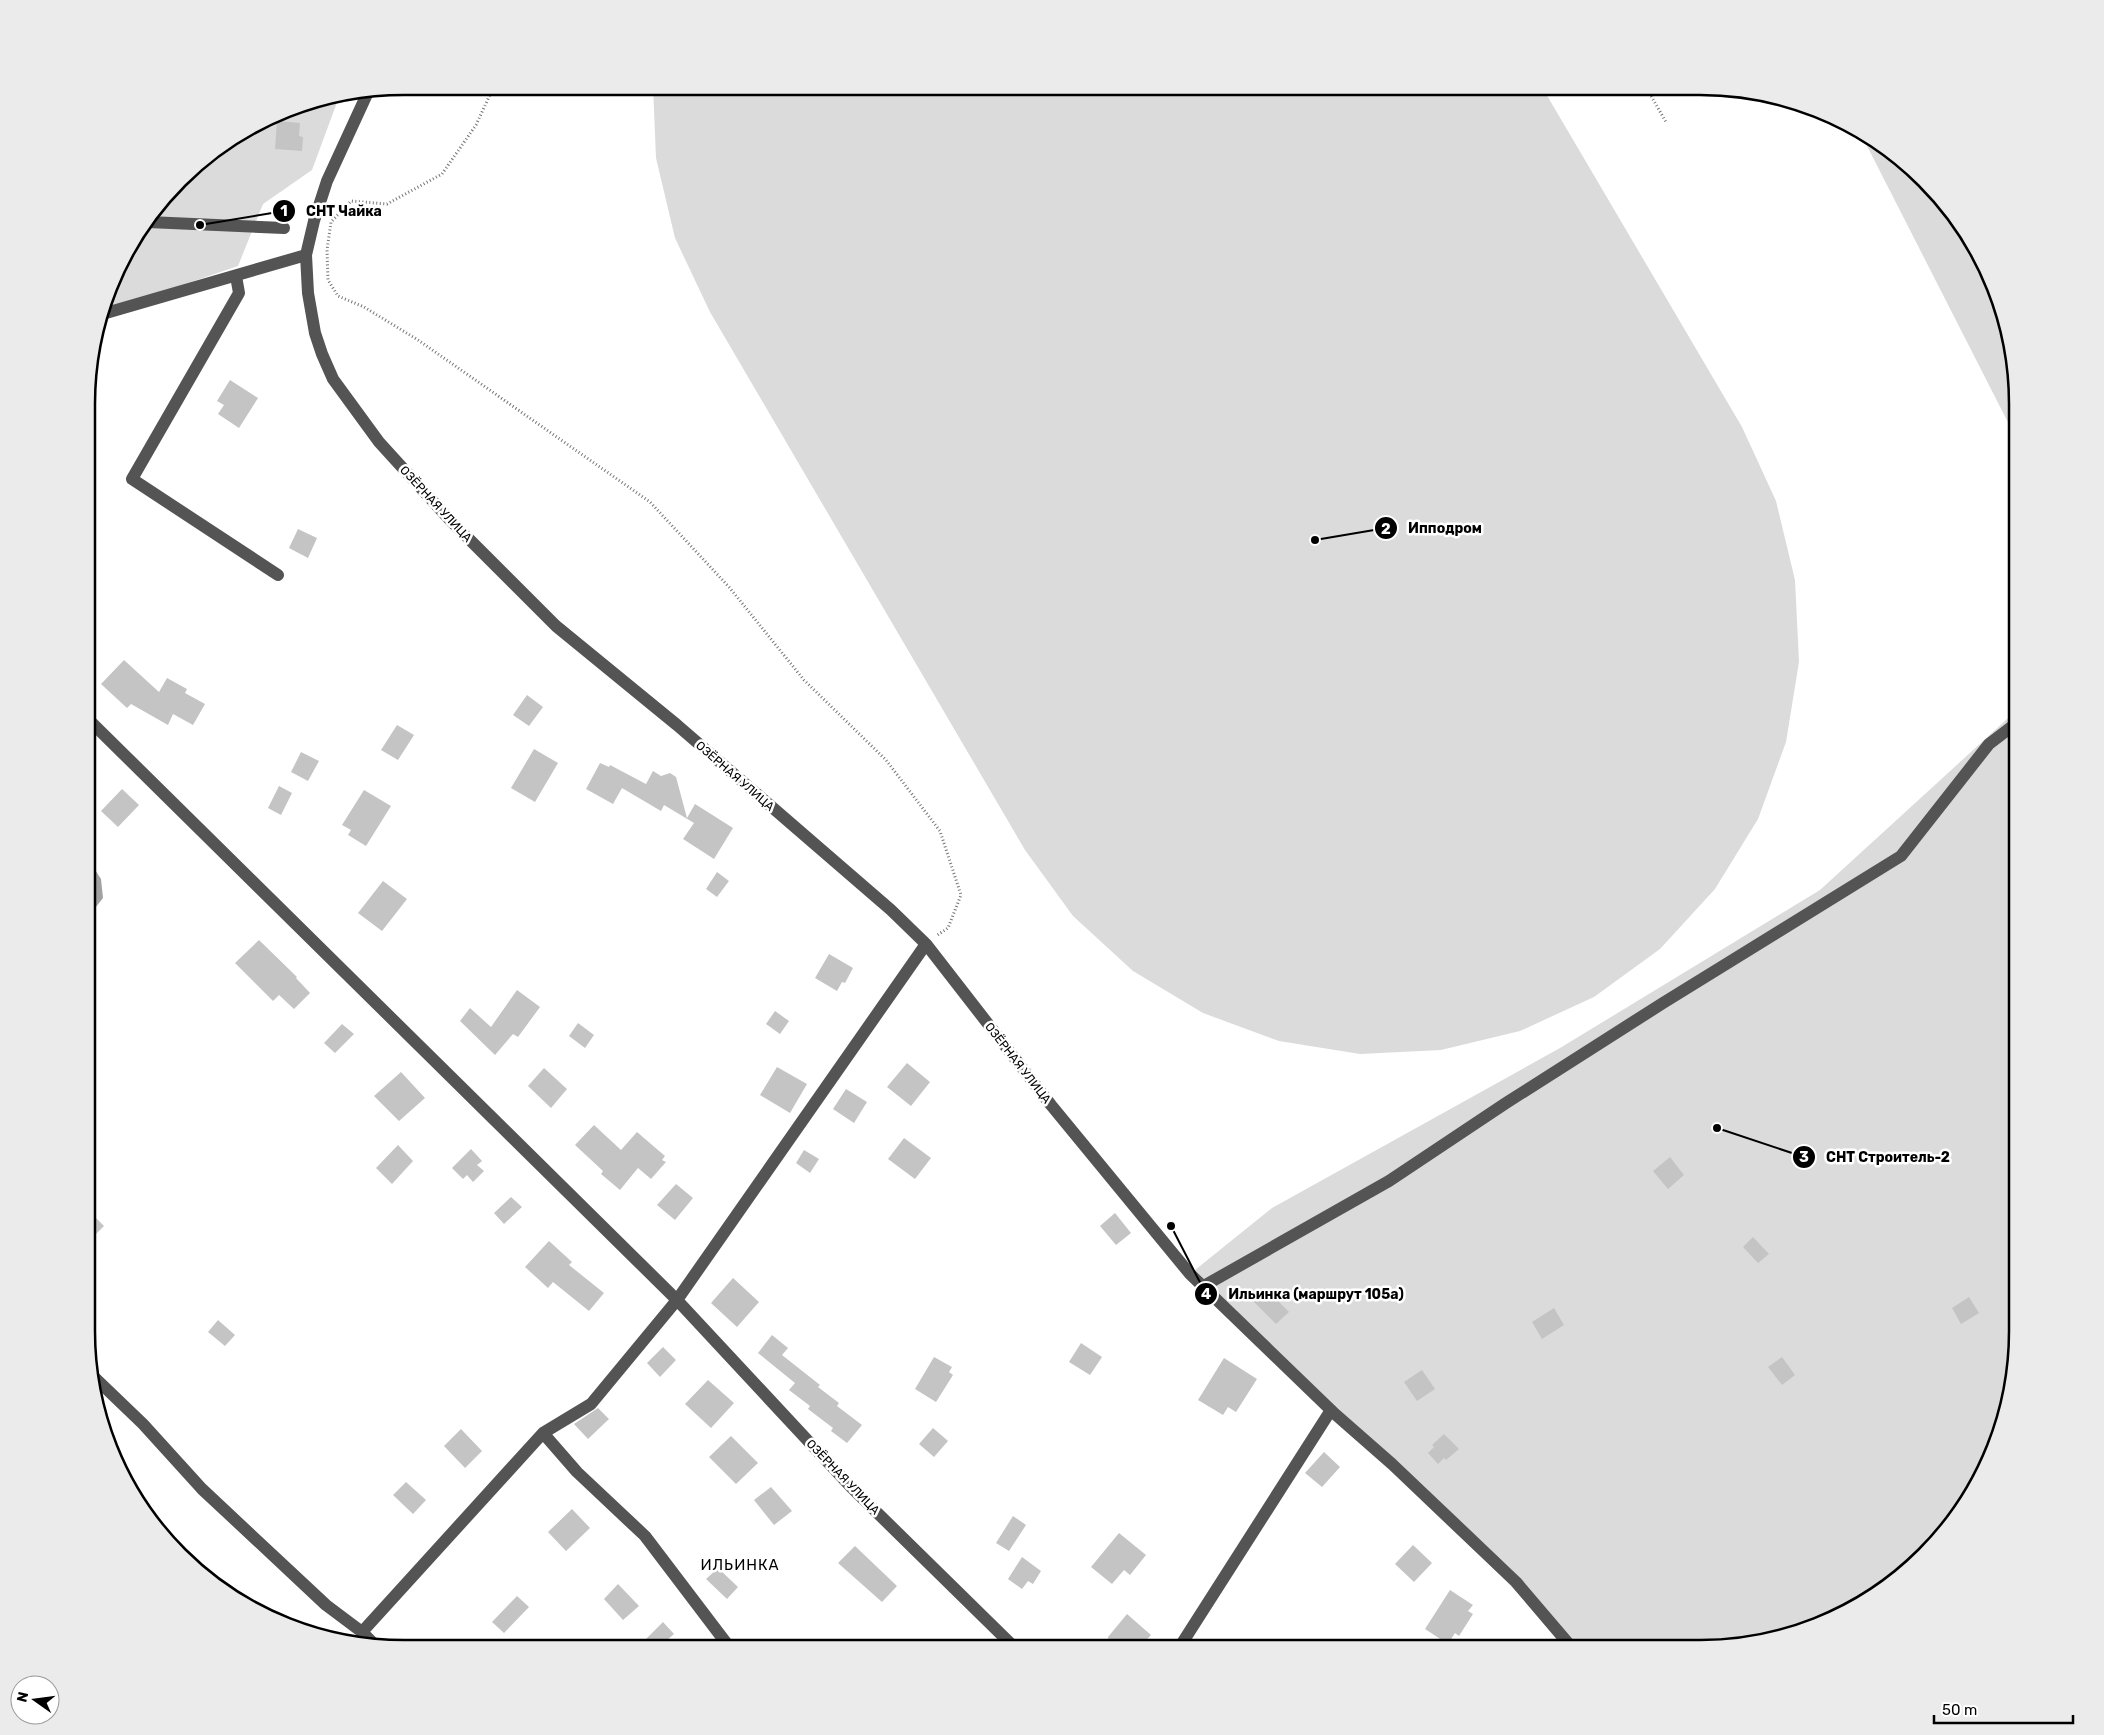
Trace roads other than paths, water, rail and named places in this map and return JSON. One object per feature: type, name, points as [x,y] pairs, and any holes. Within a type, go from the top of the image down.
[{"type":"street","name":"ОЗЁРНАЯ УЛИЦА","points":[[365,98],[327,181],[314,221],[306,255],[308,293],[315,333],[322,354],[333,379],[379,442],[450,520],[556,626],[677,725],[891,910],[926,944],[1051,1106],[1202,1287],[1331,1410],[1399,1470],[1516,1582],[1565,1640]]},
{"type":"street","points":[[154,222],[284,228]]},
{"type":"street","points":[[109,312],[306,255]]},
{"type":"street","points":[[236,276],[239,293],[132,479],[278,575]]},
{"type":"street","name":"ОЗЁРНАЯ УЛИЦА","points":[[95,726],[677,1300],[850,1487],[1007,1640]]},
{"type":"street","points":[[1202,1287],[1389,1181],[1506,1103],[1663,1003],[1901,856],[1989,744],[2009,729]]},
{"type":"street","points":[[362,1632],[543,1433],[591,1404],[677,1300],[926,944]]},
{"type":"street","points":[[100,1382],[143,1424],[216,1502],[326,1605],[367,1637]]},
{"type":"street","points":[[1184,1640],[1331,1410]]},
{"type":"street","points":[[543,1433],[577,1472],[645,1536],[724,1640]]},
{"type":"place","name":"СНТ Чайка","points":[[200,225]]},
{"type":"place","name":"Ипподром","points":[[1315,540]]},
{"type":"place","name":"СНТ Строитель-2","points":[[1717,1128]]},
{"type":"place","name":"Ильинка (маршрут 105а)","points":[[1171,1226]]},
{"type":"district","name":"ИЛЬИНКА","points":[[740,1565]]}]
